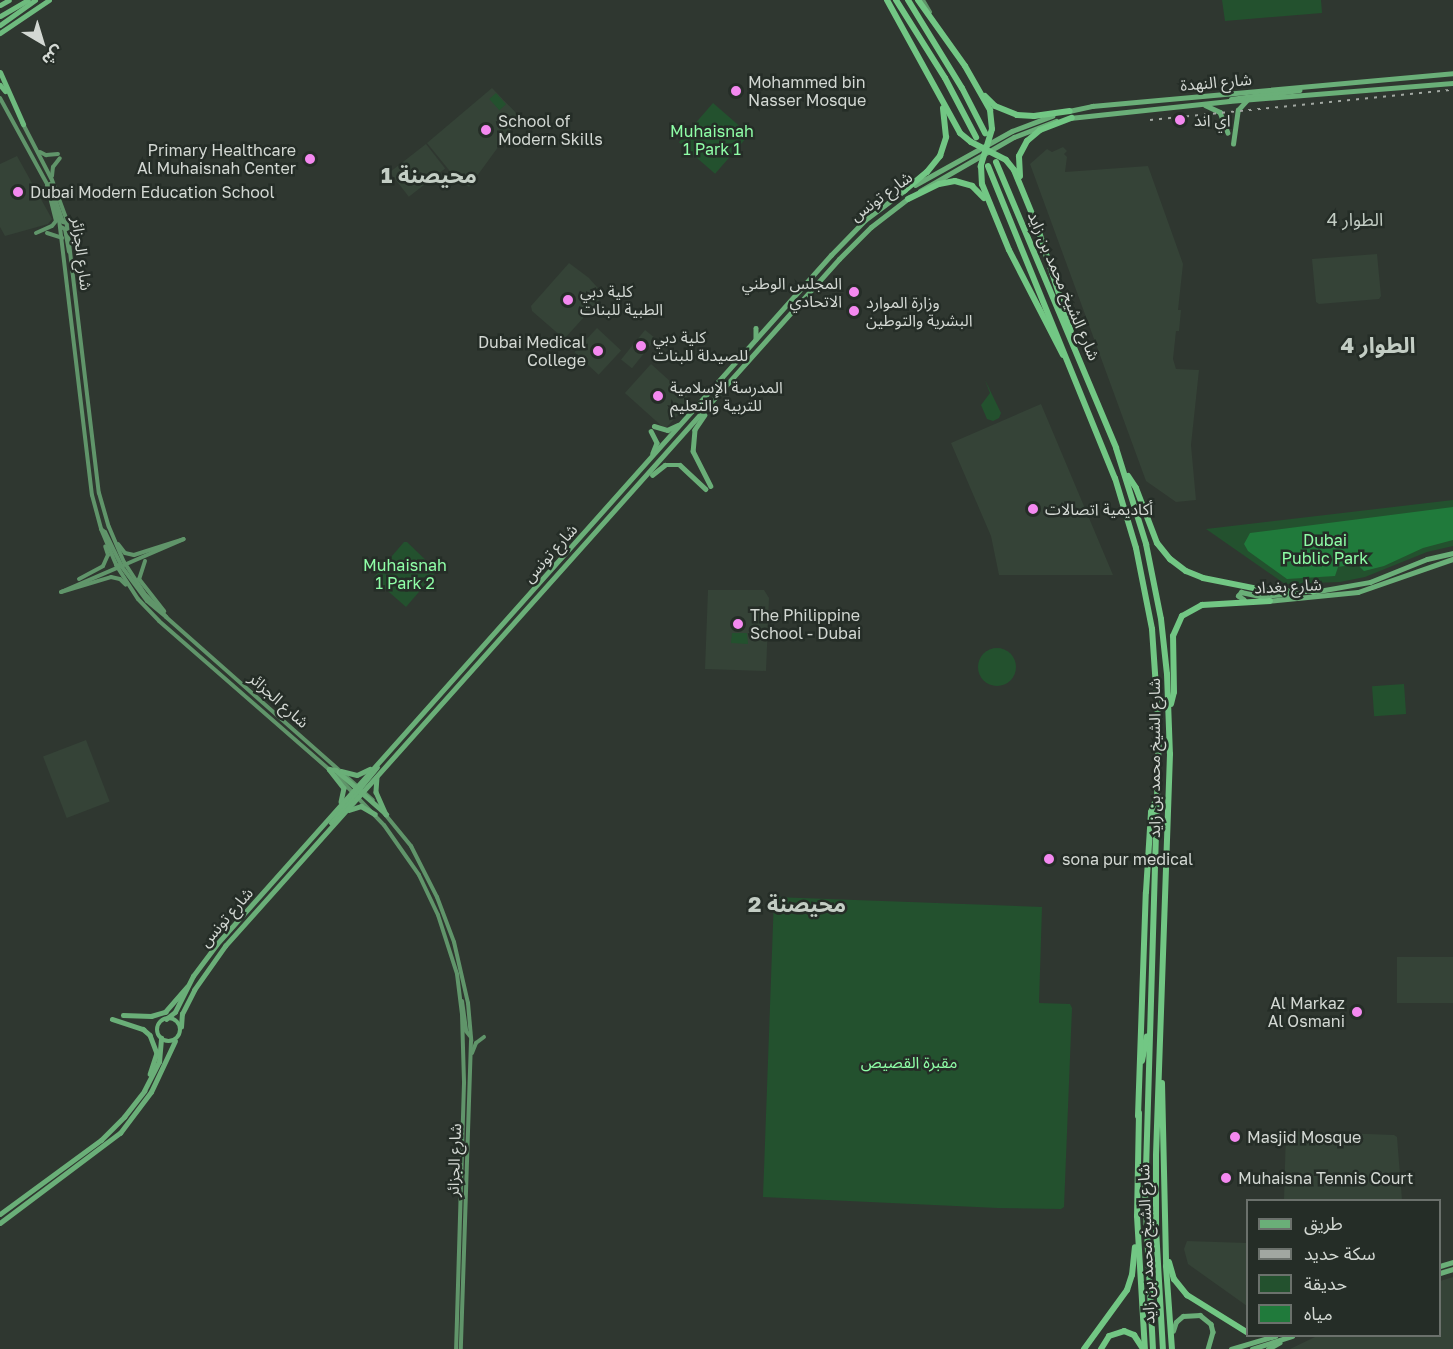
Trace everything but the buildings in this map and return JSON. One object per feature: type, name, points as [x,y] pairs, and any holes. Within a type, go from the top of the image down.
[{"type":"highway","points":[[0,5],[9,0]]},
{"type":"highway","points":[[0,16],[28,0]]},
{"type":"highway","points":[[0,25],[35,0]]},
{"type":"highway","points":[[0,31],[49,0]]},
{"type":"highway","points":[[887,0],[963,136],[1010,164],[1023,189]]},
{"type":"highway","points":[[896,0],[936,63],[976,137]]},
{"type":"highway","points":[[908,0],[957,80],[984,133]]},
{"type":"highway","points":[[918,0],[974,82],[990,110],[992,123],[980,177],[990,208],[1047,328],[1070,365]]},
{"type":"highway","points":[[0,72],[23,123]]},
{"type":"highway","points":[[974,82],[995,106],[1011,114],[1034,116],[1071,114]]},
{"type":"highway","points":[[0,84],[4,91]]},
{"type":"highway","points":[[904,191],[934,165],[944,147],[947,127],[937,90]]},
{"type":"highway","points":[[1071,114],[1040,130],[1027,141],[1018,165],[1023,189],[1065,308],[1075,346]]},
{"type":"highway","points":[[963,136],[973,139],[983,137],[992,123]]},
{"type":"highway","points":[[980,177],[985,164],[993,160],[1002,159],[1010,164]]},
{"type":"highway","name":"شارع الشيخ محمد بن زايد","points":[[996,162],[1075,346],[1125,473],[1146,544],[1157,597],[1170,707],[1156,1228],[1163,1349]]},
{"type":"highway","name":"شارع الشيخ محمد بن زايد","points":[[988,166],[1115,478],[1143,579],[1152,629],[1158,689],[1158,798],[1149,1033],[1146,1224],[1153,1349]]},
{"type":"highway","points":[[908,199],[939,184],[955,181],[972,186],[990,208]]},
{"type":"highway","points":[[1125,473],[1136,488],[1161,549],[1186,572],[1211,580],[1268,591],[1314,591]]},
{"type":"highway","points":[[1170,707],[1174,692],[1173,636],[1182,616],[1202,605],[1270,601]]},
{"type":"highway","points":[[1144,1349],[1137,1216],[1138,1116],[1145,901],[1151,813],[1158,798]]},
{"type":"highway","points":[[1138,1116],[1144,1046],[1149,1033]]},
{"type":"highway","points":[[1160,1068],[1164,1092],[1167,1247],[1173,1349]]},
{"type":"highway","points":[[1084,1349],[1123,1297],[1130,1282],[1137,1216]]},
{"type":"highway","points":[[1167,1247],[1173,1275],[1184,1292],[1246,1332]]},
{"type":"highway","points":[[1101,1349],[1109,1336],[1124,1331],[1134,1335],[1144,1349]]},
{"type":"main road","points":[[923,0],[939,29]]},
{"type":"main road","name":"شارع النهدة","points":[[1071,114],[1092,106],[1453,73]]},
{"type":"main road","name":"شارع النهدة","points":[[986,149],[1029,123],[1071,114],[1453,82]]},
{"type":"main road","points":[[1229,101],[1236,97],[1311,87]]},
{"type":"main road","name":"شارع الجزائر","points":[[4,91],[52,180],[67,223],[81,346],[104,505],[122,566],[166,617],[317,748],[359,791],[409,857],[433,902],[453,957],[460,999],[464,1083],[457,1288],[459,1349]]},
{"type":"main road","name":"شارع الجزائر","points":[[0,98],[47,184],[61,227],[86,445],[101,529],[138,599],[165,628],[329,769]]},
{"type":"main road","points":[[1233,144],[1238,110],[1248,99]]},
{"type":"main road","points":[[1202,104],[1220,112],[1228,133]]},
{"type":"main road","name":"شارع تونس","points":[[181,1027],[182,1017],[190,997],[213,961],[344,813],[377,764],[853,231],[904,191],[986,149]]},
{"type":"main road","name":"شارع تونس","points":[[166,1019],[175,1012],[187,987],[216,945],[338,809],[379,774],[849,248],[908,199],[986,149]]},
{"type":"main road","points":[[37,150],[46,155],[59,156],[52,167],[52,180]]},
{"type":"main road","points":[[43,177],[53,191],[64,223],[67,223]]},
{"type":"main road","points":[[36,233],[52,226],[56,221],[46,190],[47,184]]},
{"type":"main road","points":[[61,227],[65,230],[72,261]]},
{"type":"main road","points":[[47,233],[63,238]]},
{"type":"main road","points":[[756,328],[756,339]]},
{"type":"main road","points":[[81,346],[84,342]]},
{"type":"main road","points":[[620,506],[656,470],[665,465],[677,464],[686,468],[709,487],[692,447],[696,427],[711,404]]},
{"type":"main road","points":[[649,461],[657,445],[652,429],[667,430],[685,420]]},
{"type":"main road","points":[[80,438],[86,445]]},
{"type":"main road","points":[[109,527],[122,550],[131,555],[184,539],[61,592],[114,577],[122,580],[138,599]]},
{"type":"main road","points":[[79,579],[105,564],[108,555],[101,529]]},
{"type":"main road","name":"شارع بغداد","points":[[1453,553],[1427,560],[1370,582],[1264,596],[1243,591],[1238,595],[1241,600],[1270,601],[1358,592],[1453,559]]},
{"type":"main road","points":[[145,561],[139,579],[166,617]]},
{"type":"main road","points":[[193,641],[202,642]]},
{"type":"main road","points":[[265,719],[272,720]]},
{"type":"main road","points":[[341,771],[360,775],[377,764]]},
{"type":"main road","points":[[329,769],[335,769],[386,814]]},
{"type":"main road","points":[[329,769],[344,790],[338,809]]},
{"type":"main road","points":[[379,774],[376,792],[386,814]]},
{"type":"main road","points":[[326,833],[359,791]]},
{"type":"main road","points":[[344,813],[360,806],[375,814]]},
{"type":"main road","name":"شارع الجزائر","points":[[386,814],[417,857],[449,925],[464,979],[471,1037],[459,1349]]},
{"type":"main road","points":[[123,1014],[151,1016],[165,1012],[187,987]]},
{"type":"main road","points":[[460,999],[464,1006],[466,1032],[471,1037]]},
{"type":"main road","points":[[112,1019],[143,1029],[150,1035],[157,1053],[149,1082]]},
{"type":"main road","points":[[0,1214],[107,1135],[130,1111],[149,1082],[161,1057],[161,1038],[158,1027],[166,1019],[177,1021],[181,1027],[180,1035],[151,1092],[124,1128],[102,1148],[0,1223]]},
{"type":"main road","points":[[470,1057],[476,1044],[484,1037]]},
{"type":"main road","points":[[161,1038],[166,1042],[175,1041]]},
{"type":"main road","points":[[1173,1349],[1174,1326],[1179,1318],[1192,1314],[1204,1317],[1212,1328],[1213,1341],[1208,1349]]},
{"type":"main road","points":[[1232,1349],[1269,1337]]},
{"type":"main road","points":[[1252,1349],[1286,1337]]},
{"type":"main road","points":[[1268,1349],[1289,1337]]},
{"type":"shaded area","points":[[492,88],[520,117],[469,187],[453,175],[427,143]]},
{"type":"shaded area","points":[[426,144],[445,168],[409,197],[390,172]]},
{"type":"shaded area","points":[[1063,147],[1067,151],[1064,154],[1067,157],[1065,172],[1148,166],[1183,264],[1178,310],[1181,310],[1179,331],[1176,331],[1173,359],[1176,369],[1199,370],[1191,445],[1196,500],[1176,502],[1146,481],[1030,164],[1047,149],[1052,152]]},
{"type":"shaded area","name":"Dubai Modern Education School","points":[[17,156],[52,219],[48,224],[5,236],[0,227],[0,164]]},
{"type":"shaded area","points":[[1377,254],[1381,296],[1379,299],[1319,304],[1316,302],[1312,259]]},
{"type":"shaded area","name":"كلية دبي الطبية للبنات","points":[[569,263],[589,278],[604,295],[566,337],[562,337],[532,311],[531,306]]},
{"type":"shaded area","name":"Dubai Medical College","points":[[597,328],[621,351],[599,375],[574,352]]},
{"type":"shaded area","name":"كلية دبي للصيدلة للبنات","points":[[645,330],[656,339],[632,368],[621,360]]},
{"type":"shaded area","name":"المدرسة الإسلامية للتربية والتعليم","points":[[651,364],[691,400],[665,429],[625,393]]},
{"type":"shaded area","name":"أكاديمية اتصالات","points":[[1041,404],[1113,575],[999,575],[991,536],[951,443]]},
{"type":"shaded area","name":"The Philippine School - Dubai","points":[[708,590],[764,590],[769,598],[766,671],[705,669]]},
{"type":"shaded area","points":[[86,740],[110,802],[67,818],[43,756]]},
{"type":"shaded area","points":[[1397,957],[1453,957],[1453,1003],[1397,1003]]},
{"type":"shaded area","points":[[1286,1131],[1394,1135],[1397,1137],[1402,1199],[1284,1199]]},
{"type":"shaded area","points":[[1187,1241],[1246,1243],[1246,1305],[1188,1264],[1184,1249]]},
{"type":"shaded area","points":[[1453,1277],[1453,1349],[1290,1349],[1315,1337],[1441,1337],[1441,1281]]},
{"type":"green space","points":[[1222,0],[1321,0],[1322,13],[1225,21]]},
{"type":"green space","points":[[496,93],[506,104],[499,110],[489,99]]},
{"type":"green space","name":"Muhaisnah 1 Park 1","points":[[713,103],[749,134],[715,174],[679,142]]},
{"type":"green space","points":[[985,380],[1001,413],[999,418],[993,421],[987,419],[981,405],[990,393]]},
{"type":"green space","name":"Dubai Public Park","points":[[1453,500],[1453,546],[1427,552],[1365,577],[1340,582],[1285,584],[1206,529]]},
{"type":"green space","name":"Muhaisnah 1 Park 2","points":[[404,542],[407,542],[437,571],[406,607],[373,578]]},
{"type":"green space","points":[[732,633],[747,633],[748,644],[731,643]]},
{"type":"green space","points":[[997,648],[1010,654],[1016,667],[1010,680],[997,686],[984,680],[978,667],[984,654]]},
{"type":"green space","points":[[1404,684],[1406,714],[1374,716],[1372,686]]},
{"type":"green space","name":"مقبرة القصيص","points":[[774,897],[1042,907],[1039,1003],[1070,1004],[1072,1008],[1064,1207],[1061,1209],[998,1208],[763,1197]]},
{"type":"water","name":"Dubai Public Park","points":[[1453,507],[1453,540],[1423,548],[1384,566],[1364,571],[1357,564],[1338,567],[1335,576],[1287,579],[1248,551],[1244,544],[1250,533]]},
{"type":"railway","points":[[1150,120],[1453,90]]},
{"type":"place","name":"Mohammed bin Nasser Mosque","points":[[736,91]]},
{"type":"place","name":"اي اند","points":[[1180,120]]},
{"type":"place","name":"School of Modern Skills","points":[[486,130]]},
{"type":"place","name":"Primary Healthcare Al Muhaisnah Center","points":[[310,159]]},
{"type":"place","name":"Dubai Modern Education School","points":[[18,192]]},
{"type":"place","name":"المجلس الوطني الاتحادي","points":[[854,292]]},
{"type":"place","name":"كلية دبي الطبية للبنات","points":[[568,300]]},
{"type":"place","name":"وزارة الموارد البشرية والتوطين","points":[[854,311]]},
{"type":"place","name":"كلية دبي للصيدلة للبنات","points":[[641,346]]},
{"type":"place","name":"Dubai Medical College","points":[[598,351]]},
{"type":"place","name":"المدرسة الإسلامية للتربية والتعليم","points":[[658,396]]},
{"type":"place","name":"أكاديمية اتصالات","points":[[1033,509]]},
{"type":"place","name":"The Philippine School - Dubai","points":[[738,624]]},
{"type":"place","name":"sona pur medical","points":[[1049,859]]},
{"type":"place","name":"Al Markaz Al Osmani","points":[[1357,1012]]},
{"type":"place","name":"Masjid Mosque","points":[[1235,1137]]},
{"type":"place","name":"Muhaisna Tennis Court","points":[[1226,1178]]},
{"type":"district","name":"محيصنة 1","points":[[429,175]]},
{"type":"district","name":"الطوار 4","points":[[1355,219]]},
{"type":"district","name":"الطوار 4","points":[[1378,345]]},
{"type":"district","name":"محيصنة 2","points":[[797,904]]}]
